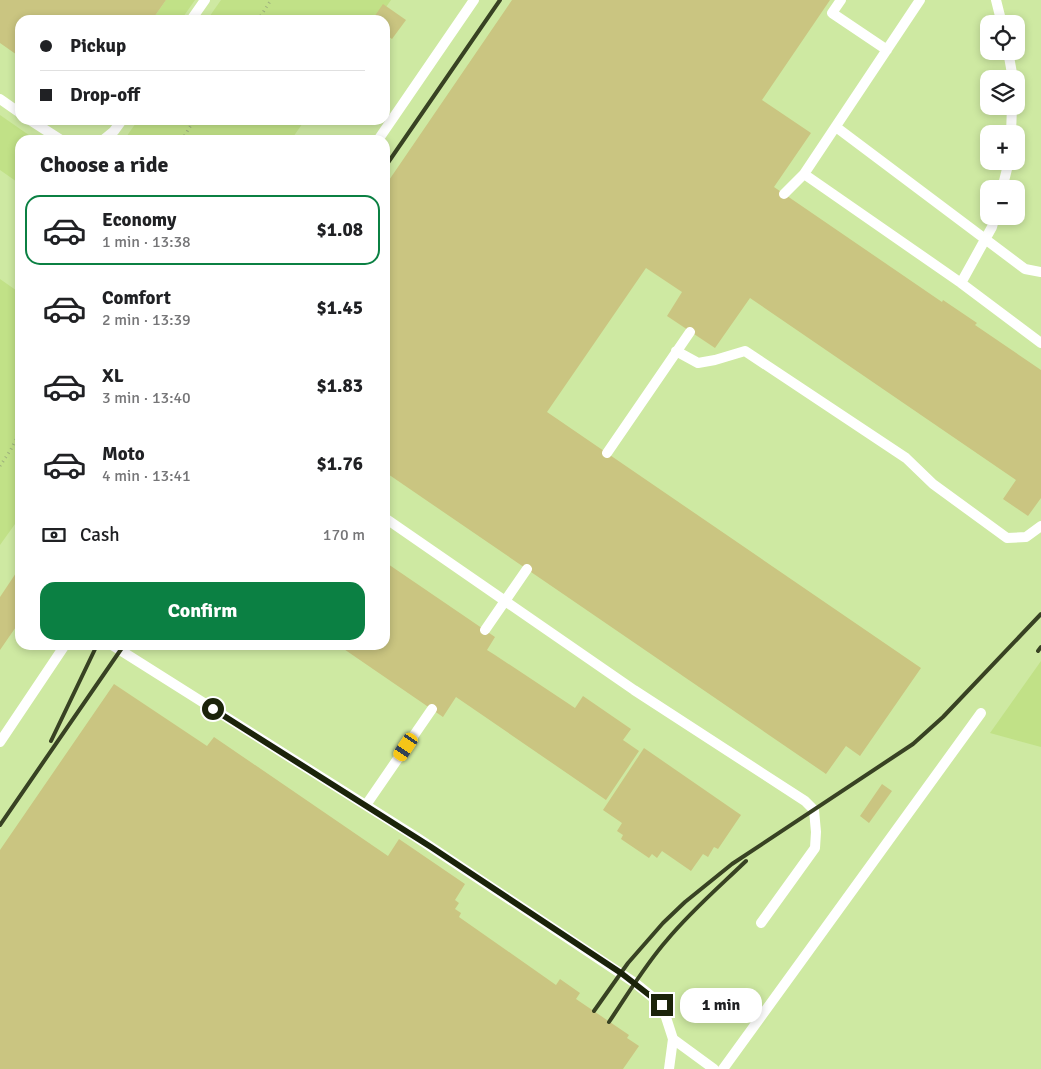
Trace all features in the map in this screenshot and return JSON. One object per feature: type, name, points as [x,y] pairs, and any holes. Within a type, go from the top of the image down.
[{"type":"lane","points":[[195,15],[205,0]]},
{"type":"lane","points":[[390,122],[474,0]]},
{"type":"lane","points":[[841,0],[832,13],[886,50]]},
{"type":"lane","points":[[784,194],[804,174],[920,0]]},
{"type":"lane","points":[[996,0],[1000,15]]},
{"type":"lane","points":[[0,100],[15,110]]},
{"type":"lane","points":[[38,125],[53,135]]},
{"type":"lane","points":[[109,135],[118,125]]},
{"type":"lane","points":[[836,127],[1025,269],[1041,272]]},
{"type":"lane","points":[[804,174],[961,283],[1041,343]]},
{"type":"lane","points":[[961,283],[993,225]]},
{"type":"lane","points":[[607,453],[690,332]]},
{"type":"lane","points":[[676,351],[698,363],[716,360],[745,350],[906,458],[932,484],[1007,538],[1026,537],[1041,526]]},
{"type":"lane","points":[[390,521],[634,690],[805,801],[814,810],[816,832],[814,848],[761,923]]},
{"type":"lane","points":[[485,630],[527,569]]},
{"type":"lane","points":[[0,742],[62,650]]},
{"type":"lane","points":[[120,650],[416,837],[635,982],[662,1005],[674,1039],[668,1069]]},
{"type":"lane","points":[[366,805],[432,709]]},
{"type":"lane","points":[[723,1069],[980,713]]},
{"type":"lane","points":[[674,1039],[714,1069]]},
{"type":"path","points":[[261,15],[271,0]]},
{"type":"path","points":[[0,466],[15,442]]},
{"type":"shaded area","points":[[0,0],[1041,0],[1041,1069],[0,1069]]},
{"type":"shaded area","points":[[166,0],[195,0],[184,15],[156,15]]},
{"type":"shaded area","points":[[221,0],[391,0],[380,15],[210,15]]},
{"type":"shaded area","points":[[0,115],[29,135],[15,135],[15,180],[0,170]]},
{"type":"shaded area","points":[[134,125],[302,125],[294,135],[128,135]]},
{"type":"shaded area","points":[[0,279],[15,290],[15,524],[0,545]]},
{"type":"shaded area","points":[[1041,661],[1041,747],[990,733]]},
{"type":"building","points":[[0,0],[166,0],[156,15],[15,15],[15,54],[0,43]]},
{"type":"building","points":[[512,0],[830,0],[762,100],[811,133],[774,187],[942,302],[943,300],[977,323],[975,325],[1041,370],[1041,498],[1028,516],[1003,499],[1016,480],[750,298],[715,348],[667,316],[682,292],[646,268],[547,412],[921,668],[860,756],[846,746],[826,774],[390,475],[390,179]]},
{"type":"building","points":[[383,4],[406,20],[392,39],[390,38],[390,15],[375,15]]},
{"type":"building","points":[[390,565],[495,637],[487,650],[575,708],[583,696],[631,729],[623,740],[639,751],[606,800],[456,697],[443,717],[345,650],[390,650]]},
{"type":"building","points":[[15,574],[15,628],[0,650],[0,597]]},
{"type":"building","points":[[114,684],[207,746],[214,737],[388,856],[399,839],[465,884],[455,900],[459,903],[455,909],[461,913],[459,917],[556,985],[560,979],[580,993],[576,999],[629,1035],[627,1038],[639,1046],[623,1069],[0,1069],[0,850]]},
{"type":"building","points":[[644,748],[741,815],[718,849],[714,847],[708,857],[703,854],[691,871],[662,851],[657,858],[652,854],[649,858],[621,839],[623,835],[617,831],[622,823],[603,810]]},
{"type":"building","points":[[882,784],[892,791],[869,823],[860,816]]},
{"type":"railway","points":[[390,160],[500,0]]},
{"type":"railway","points":[[594,1011],[628,963],[663,923],[685,902],[732,864],[913,744],[943,717],[1041,614]]},
{"type":"railway","points":[[1038,651],[1041,647]]},
{"type":"railway","points":[[51,741],[95,650]]},
{"type":"railway","points":[[0,825],[121,650]]},
{"type":"railway","points":[[609,1022],[644,970],[676,929],[746,861]]},
{"type":"route","points":[[213,709],[431,847],[635,982],[662,1005]]}]
